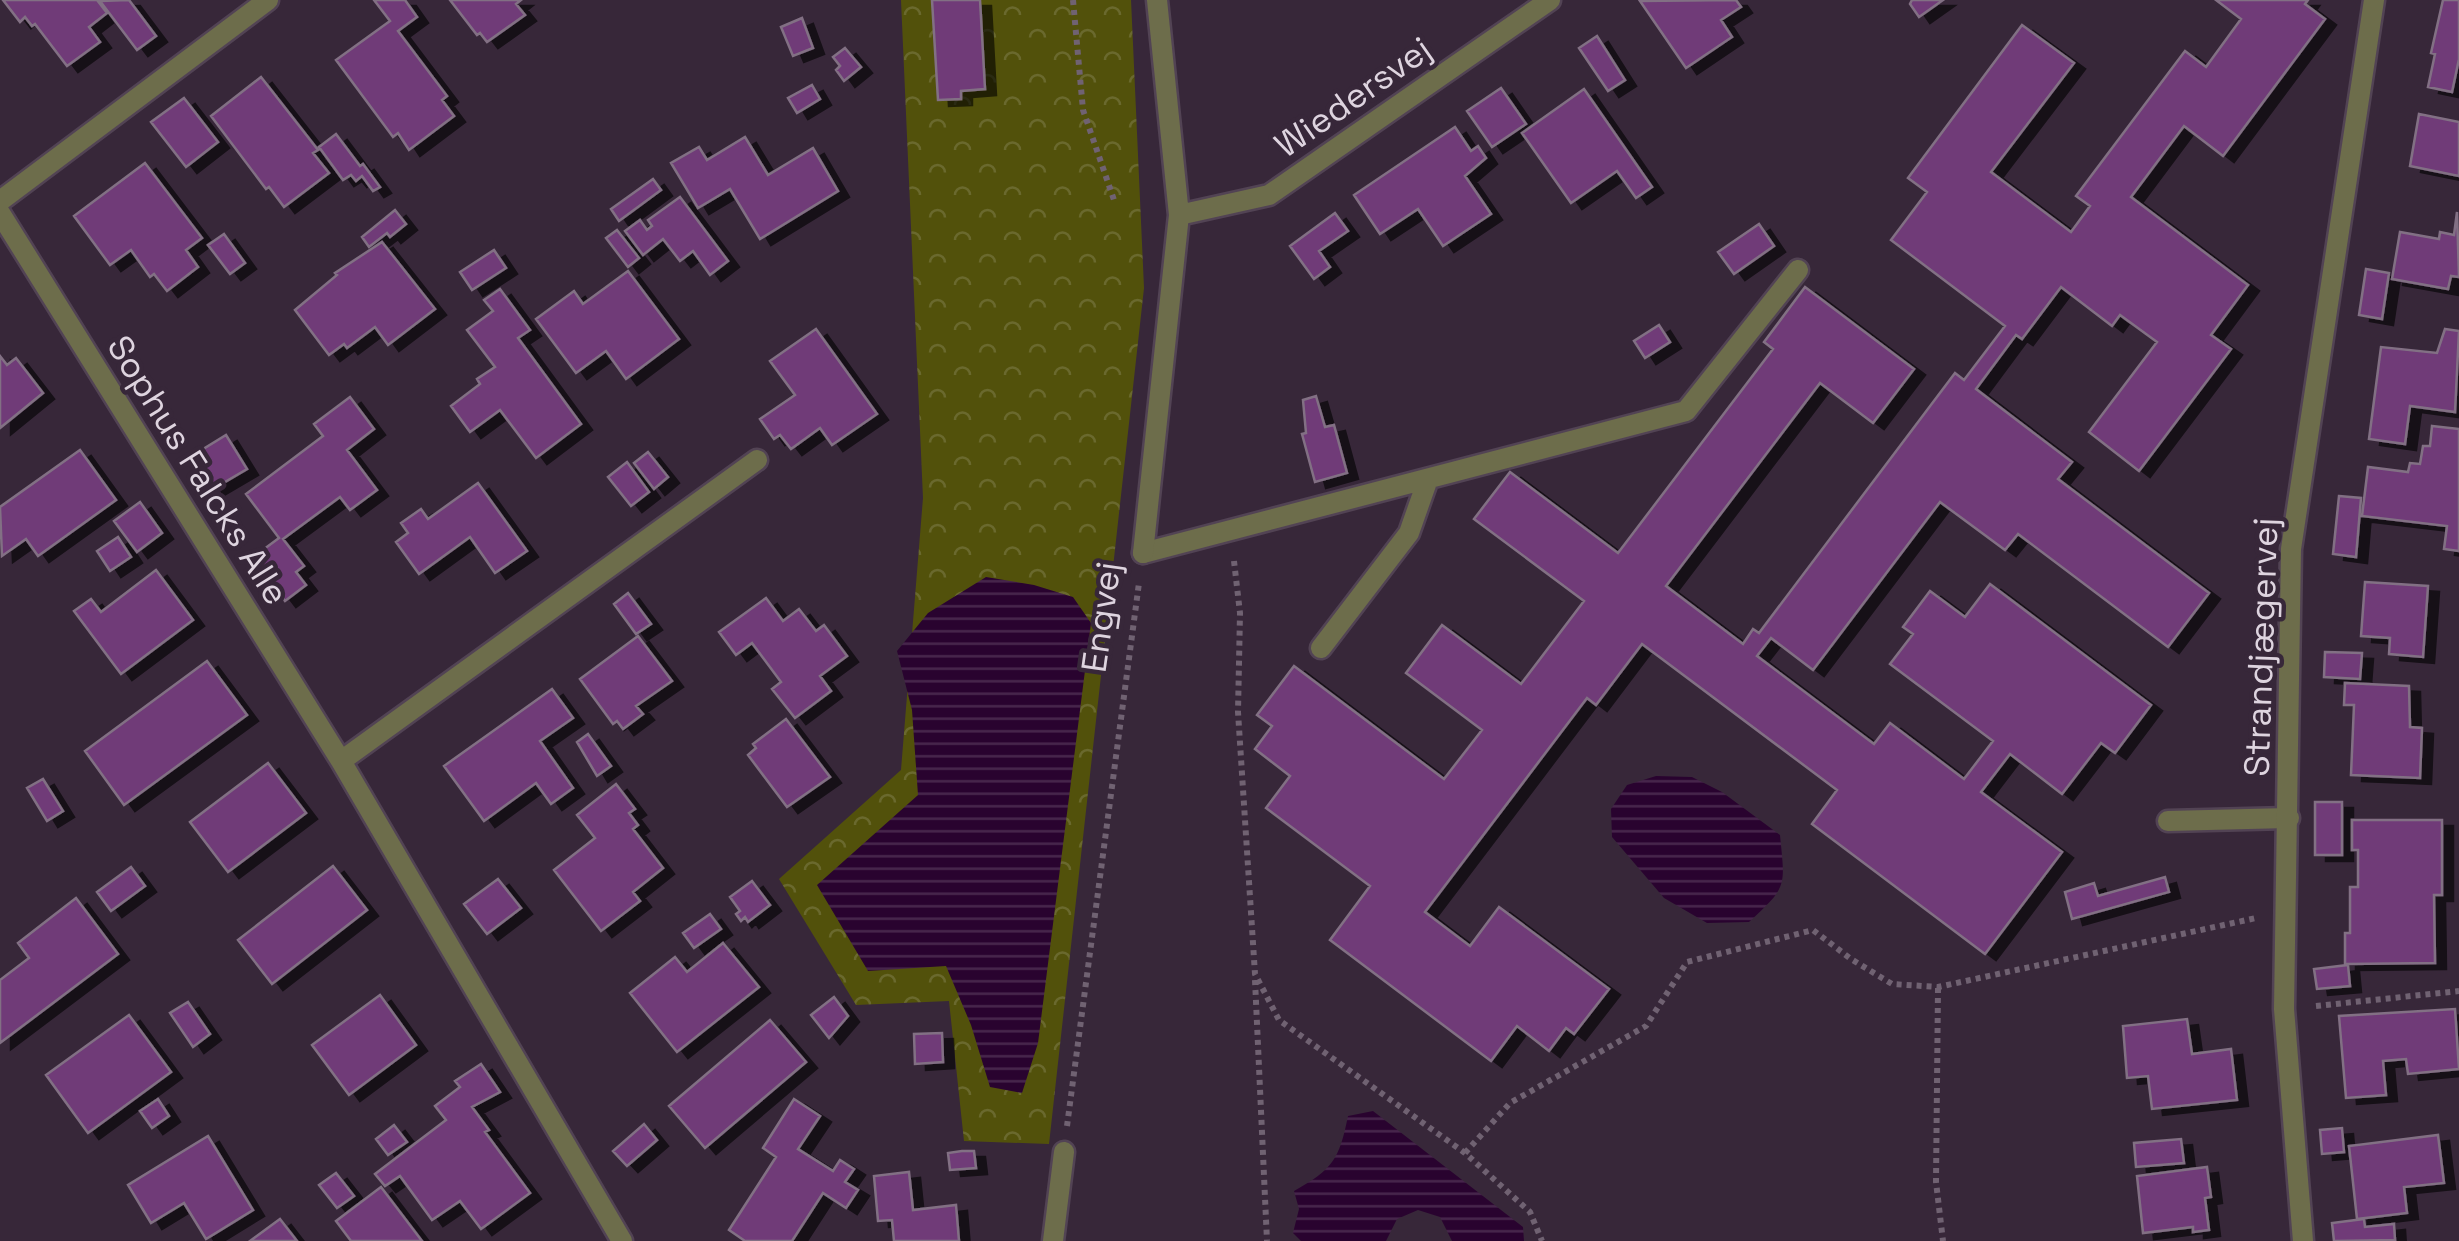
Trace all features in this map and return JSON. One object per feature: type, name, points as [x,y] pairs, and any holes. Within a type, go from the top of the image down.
[{"type":"street","points":[[0,201],[268,0]]},
{"type":"street","name":"Engvej","points":[[1143,553],[1179,215],[1157,0]]},
{"type":"street","name":"Wiedersvej","points":[[1179,215],[1269,196],[1550,0]]},
{"type":"street","name":"Strandjægervej","points":[[2303,1241],[2284,1009],[2291,550],[2374,0]]},
{"type":"street","name":"Sophus Falcks Alle","points":[[0,213],[341,761],[622,1241]]},
{"type":"street","points":[[1143,553],[1686,411],[1798,270]]},
{"type":"street","points":[[341,761],[756,460]]},
{"type":"street","points":[[1321,648],[1409,533],[1428,479]]},
{"type":"street","points":[[2168,821],[2289,818]]},
{"type":"street","points":[[1054,1241],[1064,1152]]},
{"type":"path","points":[[1073,0],[1083,110],[1114,200]]},
{"type":"path","points":[[1230,532],[1240,614],[1238,712],[1267,1241]]},
{"type":"path","name":"Engvej","points":[[1064,1152],[1143,553]]},
{"type":"path","points":[[1464,1153],[1510,1103],[1646,1026],[1687,962],[1814,930],[1892,984],[1938,988],[2287,911]]},
{"type":"path","points":[[1255,974],[1279,1020],[1464,1153],[1530,1212],[1542,1241]]},
{"type":"path","points":[[1938,988],[1936,1182],[1942,1241]]},
{"type":"path","points":[[2284,1009],[2459,991]]},
{"type":"green space","points":[[901,0],[1131,0],[1144,288],[1049,1144],[964,1141],[949,1001],[856,1005],[779,879],[901,770],[923,498]]},
{"type":"shaded area","points":[[986,577],[1073,597],[1091,623],[1038,1043],[1022,1093],[990,1087],[971,1025],[946,966],[868,971],[817,885],[918,795],[912,710],[897,651],[928,613]]},
{"type":"shaded area","points":[[1656,776],[1692,777],[1722,792],[1780,835],[1781,884],[1771,901],[1749,922],[1707,923],[1664,898],[1612,837],[1611,809],[1627,785]]},
{"type":"shaded area","points":[[1373,1111],[1523,1227],[1524,1241],[1452,1241],[1440,1217],[1418,1210],[1397,1219],[1386,1241],[1301,1241],[1293,1233],[1299,1209],[1294,1191],[1332,1162],[1348,1116]]},
{"type":"building","points":[[3,0],[97,0],[107,13],[89,27],[100,42],[67,66],[35,24],[32,26],[25,17],[20,22]]},
{"type":"building","points":[[129,0],[156,36],[137,50],[100,1]]},
{"type":"building","points":[[374,0],[405,0],[417,17],[398,31],[447,96],[442,100],[454,116],[409,150],[398,133],[393,137],[336,60],[390,21]]},
{"type":"building","points":[[450,0],[521,0],[516,4],[525,15],[487,42]]},
{"type":"building","points":[[932,0],[980,0],[985,89],[961,91],[961,99],[938,100]]},
{"type":"building","points":[[1736,0],[1741,7],[1721,20],[1732,37],[1686,68],[1640,1]]},
{"type":"building","points":[[1912,0],[1943,0],[1919,17],[1910,4]]},
{"type":"building","points":[[2216,0],[2308,0],[2305,4],[2325,19],[2223,156],[2184,126],[2131,197],[2248,285],[2211,335],[2231,349],[2139,471],[2089,432],[2157,342],[2120,315],[2112,326],[2061,287],[2022,339],[2016,335],[1976,389],[2072,462],[2058,479],[2209,593],[2168,647],[2018,534],[2005,550],[1940,502],[1813,670],[1771,638],[1757,656],[1874,744],[1890,723],[1964,779],[1993,741],[1890,664],[1913,634],[1903,627],[1930,591],[1965,617],[1990,584],[2151,705],[2115,753],[2101,743],[2062,794],[2010,754],[1981,792],[2062,852],[1985,954],[1812,824],[1837,790],[1642,644],[1596,705],[1587,698],[1425,912],[1470,946],[1499,907],[1609,989],[1574,1034],[1566,1028],[1549,1051],[1517,1026],[1491,1061],[1330,940],[1370,886],[1266,808],[1290,776],[1255,749],[1272,726],[1257,715],[1294,666],[1444,779],[1482,730],[1406,673],[1442,625],[1521,684],[1584,601],[1474,519],[1510,472],[1618,553],[1773,349],[1764,342],[1805,287],[1914,369],[1873,423],[1820,383],[1666,586],[1743,644],[1753,629],[1759,633],[1955,373],[1964,380],[2005,326],[1891,240],[1927,192],[1908,178],[2022,25],[2074,63],[1991,172],[2071,232],[2090,206],[2076,196],[2185,51],[2206,67],[2241,19]]},
{"type":"building","points":[[2443,0],[2459,0],[2459,59],[2452,92],[2428,87]]},
{"type":"building","points":[[802,18],[813,48],[793,56],[781,27]]},
{"type":"building","points":[[1597,36],[1625,80],[1608,91],[1579,48]]},
{"type":"building","points":[[845,48],[861,67],[844,81],[833,57]]},
{"type":"building","points":[[261,77],[318,150],[313,153],[329,173],[284,207],[211,116]]},
{"type":"building","points":[[812,85],[820,99],[797,113],[788,98]]},
{"type":"building","points":[[1501,88],[1526,124],[1492,147],[1467,111]]},
{"type":"building","points":[[1584,89],[1652,187],[1636,198],[1617,171],[1571,203],[1522,133]]},
{"type":"building","points":[[184,98],[218,142],[186,167],[151,122]]},
{"type":"building","points":[[2419,114],[2459,122],[2459,176],[2410,166]]},
{"type":"building","points":[[1455,127],[1471,151],[1478,146],[1486,158],[1465,176],[1491,214],[1443,246],[1418,209],[1380,234],[1354,195]]},
{"type":"building","points":[[336,134],[380,187],[373,191],[362,176],[356,181],[351,175],[343,180],[319,147]]},
{"type":"building","points":[[745,137],[768,175],[813,148],[838,191],[760,239],[730,189],[698,208],[671,163],[699,147],[707,160]]},
{"type":"building","points":[[145,163],[202,238],[186,250],[198,267],[167,291],[154,274],[150,277],[131,250],[110,265],[74,216]]},
{"type":"building","points":[[653,179],[661,190],[619,221],[611,209]]},
{"type":"building","points":[[680,197],[728,261],[710,275],[693,251],[680,261],[663,239],[643,255],[625,231],[640,220],[647,230],[652,226],[648,220]]},
{"type":"building","points":[[395,210],[406,224],[369,247],[362,237]]},
{"type":"building","points":[[2457,212],[2459,277],[2451,276],[2448,289],[2392,279],[2400,232],[2439,239],[2440,232],[2454,235]]},
{"type":"building","points":[[1335,213],[1348,231],[1319,251],[1330,267],[1314,279],[1290,246]]},
{"type":"building","points":[[1759,224],[1774,246],[1734,274],[1718,252]]},
{"type":"building","points":[[617,230],[639,258],[628,267],[606,238]]},
{"type":"building","points":[[224,234],[245,263],[230,274],[208,245]]},
{"type":"building","points":[[382,242],[435,309],[388,345],[375,327],[347,348],[344,344],[329,355],[295,310],[335,273]]},
{"type":"building","points":[[494,250],[506,268],[472,290],[460,272]]},
{"type":"building","points":[[2366,269],[2389,273],[2382,319],[2359,315]]},
{"type":"building","points":[[628,271],[679,339],[626,379],[606,351],[576,373],[536,319],[574,291],[583,304]]},
{"type":"building","points":[[500,289],[530,330],[518,338],[581,424],[536,458],[500,410],[470,432],[451,406],[495,367],[467,330],[493,311],[484,300]]},
{"type":"building","points":[[1659,325],[1670,342],[1645,358],[1634,341]]},
{"type":"building","points":[[816,329],[877,414],[832,445],[820,428],[791,449],[780,435],[774,439],[760,419],[795,395],[770,361]]},
{"type":"building","points":[[2445,329],[2459,331],[2455,412],[2410,406],[2405,444],[2369,439],[2381,347],[2437,353]]},
{"type":"building","points":[[0,356],[7,365],[16,358],[43,393],[0,428]]},
{"type":"building","points":[[1316,396],[1325,427],[1334,425],[1347,473],[1315,482],[1302,434],[1306,433],[1303,400]]},
{"type":"building","points":[[350,397],[374,429],[347,450],[377,490],[350,510],[340,497],[283,539],[304,566],[296,572],[306,585],[285,601],[252,558],[279,538],[246,494],[323,436],[314,424]]},
{"type":"building","points":[[2432,426],[2459,429],[2459,551],[2444,549],[2447,526],[2362,516],[2368,467],[2408,472],[2410,463],[2420,464],[2423,446],[2430,446]]},
{"type":"building","points":[[226,435],[247,469],[213,489],[192,456]]},
{"type":"building","points":[[80,450],[116,500],[38,556],[26,539],[2,556],[0,507]]},
{"type":"building","points":[[648,452],[668,477],[654,489],[634,463]]},
{"type":"building","points":[[627,462],[649,492],[631,506],[608,477]]},
{"type":"building","points":[[478,483],[527,551],[495,573],[470,537],[419,574],[396,542],[408,533],[401,523],[421,509],[428,519]]},
{"type":"building","points":[[2339,496],[2361,498],[2356,557],[2333,554]]},
{"type":"building","points":[[140,502],[162,533],[137,552],[114,521]]},
{"type":"building","points":[[118,537],[131,557],[110,571],[97,551]]},
{"type":"building","points":[[156,570],[193,620],[121,674],[74,611],[91,599],[101,612]]},
{"type":"building","points":[[2365,582],[2428,586],[2423,657],[2389,654],[2390,638],[2361,636]]},
{"type":"building","points":[[628,593],[651,624],[636,634],[614,604]]},
{"type":"building","points":[[766,598],[783,621],[799,609],[816,631],[824,625],[847,656],[820,676],[831,691],[795,718],[772,689],[781,682],[752,643],[736,655],[719,632]]},
{"type":"building","points":[[638,636],[672,681],[636,706],[643,714],[623,729],[617,721],[613,724],[580,679]]},
{"type":"building","points":[[2325,652],[2362,653],[2360,679],[2324,677]]},
{"type":"building","points":[[207,661],[247,715],[124,805],[85,751]]},
{"type":"building","points":[[2345,683],[2409,686],[2410,727],[2422,728],[2420,778],[2351,775],[2354,705],[2344,705]]},
{"type":"building","points":[[552,689],[573,718],[540,741],[573,788],[551,804],[536,783],[484,821],[444,766]]},
{"type":"building","points":[[786,719],[830,777],[787,807],[748,755],[756,748],[753,744]]},
{"type":"building","points":[[588,734],[611,766],[597,776],[577,742]]},
{"type":"building","points":[[268,763],[306,813],[228,872],[190,822]]},
{"type":"building","points":[[43,779],[63,811],[47,821],[27,788]]},
{"type":"building","points":[[616,784],[635,809],[629,813],[638,825],[633,829],[663,868],[633,892],[640,901],[601,931],[554,870],[595,838],[577,815]]},
{"type":"building","points":[[2315,802],[2342,802],[2342,855],[2315,855]]},
{"type":"building","points":[[2352,820],[2442,820],[2442,895],[2434,895],[2435,963],[2345,964],[2350,887],[2358,887],[2358,850],[2352,850]]},
{"type":"building","points":[[333,866],[367,910],[272,984],[238,940]]},
{"type":"building","points":[[131,867],[145,886],[111,911],[97,892]]},
{"type":"building","points":[[2165,877],[2169,892],[2072,919],[2065,892],[2094,883],[2098,896]]},
{"type":"building","points":[[498,879],[521,908],[487,934],[464,904]]},
{"type":"building","points":[[752,881],[770,905],[748,922],[745,917],[741,921],[736,914],[740,911],[730,897]]},
{"type":"building","points":[[76,898],[118,954],[0,1043],[0,980],[29,958],[18,943]]},
{"type":"building","points":[[710,914],[721,929],[694,948],[683,933]]},
{"type":"building","points":[[723,943],[759,987],[677,1052],[630,993],[675,957],[687,972]]},
{"type":"building","points":[[2348,965],[2350,986],[2317,989],[2314,969]]},
{"type":"building","points":[[380,995],[416,1045],[349,1095],[312,1045]]},
{"type":"building","points":[[834,997],[848,1016],[829,1038],[811,1015]]},
{"type":"building","points":[[188,1002],[210,1034],[193,1047],[170,1013]]},
{"type":"building","points":[[2455,1009],[2459,1069],[2408,1074],[2406,1059],[2383,1061],[2386,1095],[2346,1098],[2339,1016]]},
{"type":"building","points":[[129,1015],[171,1072],[88,1133],[46,1075]]},
{"type":"building","points":[[2187,1019],[2192,1054],[2231,1049],[2237,1100],[2152,1109],[2148,1076],[2127,1078],[2123,1026]]},
{"type":"building","points":[[770,1020],[806,1062],[705,1148],[669,1106]]},
{"type":"building","points":[[942,1033],[943,1062],[915,1064],[914,1034]]},
{"type":"building","points":[[481,1064],[500,1092],[472,1107],[489,1130],[485,1132],[530,1193],[481,1229],[460,1201],[432,1220],[400,1176],[385,1186],[375,1174],[446,1120],[435,1106],[460,1087],[455,1081]]},
{"type":"building","points":[[158,1099],[169,1116],[152,1128],[140,1111]]},
{"type":"building","points":[[794,1099],[820,1116],[798,1149],[833,1171],[840,1160],[854,1169],[845,1182],[858,1190],[846,1208],[823,1193],[792,1241],[745,1241],[729,1230],[776,1157],[763,1148]]},
{"type":"building","points":[[644,1124],[657,1140],[627,1166],[613,1151]]},
{"type":"building","points":[[394,1125],[407,1142],[388,1155],[376,1139]]},
{"type":"building","points":[[2342,1128],[2344,1152],[2322,1154],[2320,1130]]},
{"type":"building","points":[[2438,1135],[2444,1183],[2404,1187],[2407,1213],[2357,1219],[2349,1146]]},
{"type":"building","points":[[208,1136],[253,1210],[206,1239],[184,1203],[151,1223],[128,1185]]},
{"type":"building","points":[[2181,1139],[2184,1163],[2136,1167],[2134,1143]]},
{"type":"building","points":[[974,1151],[976,1168],[950,1170],[948,1153]]},
{"type":"building","points":[[2207,1167],[2211,1197],[2205,1198],[2209,1230],[2193,1232],[2193,1227],[2143,1233],[2137,1176]]},
{"type":"building","points":[[909,1172],[913,1210],[956,1205],[959,1241],[894,1241],[892,1220],[878,1221],[874,1176]]},
{"type":"building","points":[[336,1173],[354,1196],[337,1208],[319,1185]]},
{"type":"building","points":[[381,1187],[422,1241],[351,1241],[336,1221]]},
{"type":"building","points":[[280,1219],[297,1241],[250,1241]]},
{"type":"building","points":[[2364,1219],[2365,1227],[2394,1224],[2395,1240],[2334,1241],[2332,1223]]}]
